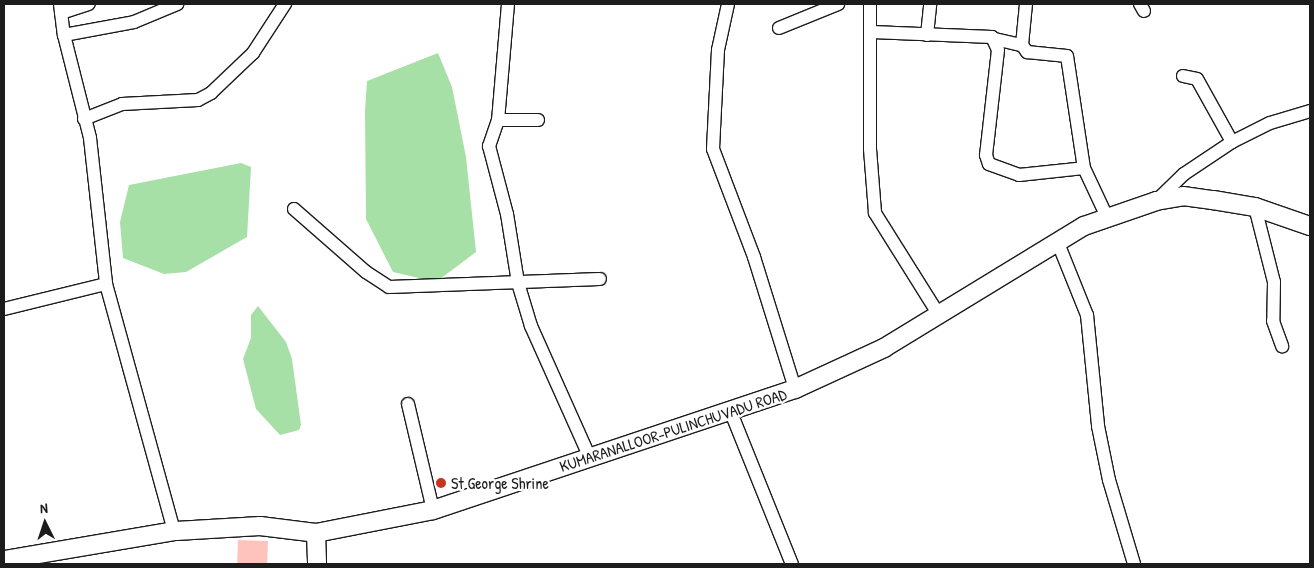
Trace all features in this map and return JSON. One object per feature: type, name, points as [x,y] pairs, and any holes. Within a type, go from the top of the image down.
[{"type":"main road","name":"KUMARANALLOOR-PULINCHUVADU ROAD","points":[[4,560],[174,532],[260,526],[316,533],[433,510],[795,390],[884,348],[1058,243],[1107,217],[1156,200],[1184,196],[1255,207],[1310,226]]},
{"type":"main road","points":[[316,533],[318,564]]},
{"type":"street","points":[[89,4],[61,8],[64,35],[90,138],[106,284],[174,532]]},
{"type":"street","points":[[64,35],[134,22],[177,4]]},
{"type":"street","points":[[84,119],[122,104],[198,100],[211,93],[253,53],[285,4]]},
{"type":"street","points":[[508,4],[498,120],[489,146],[507,214],[518,283],[531,326],[590,458]]},
{"type":"street","points":[[728,4],[718,50],[713,149],[754,257],[795,390]]},
{"type":"street","points":[[779,28],[838,4]]},
{"type":"street","points":[[870,4],[872,32],[870,149],[875,213],[939,315]]},
{"type":"street","points":[[927,35],[930,4]]},
{"type":"street","points":[[1026,4],[1022,45],[1027,52],[1067,56],[1084,168],[1107,217]]},
{"type":"street","points":[[872,32],[988,36],[1022,45]]},
{"type":"street","points":[[995,39],[998,50],[986,155],[989,164],[996,170],[1019,175],[1084,168]]},
{"type":"street","points":[[1183,76],[1197,79],[1232,142]]},
{"type":"street","points":[[1156,200],[1184,174],[1232,142],[1270,123],[1310,111]]},
{"type":"street","points":[[498,120],[538,120]]},
{"type":"street","points":[[1255,207],[1274,282],[1273,321],[1282,346]]},
{"type":"street","points":[[294,209],[366,272],[390,287],[600,279]]},
{"type":"street","points":[[1058,243],[1087,315],[1098,426],[1109,480],[1134,564]]},
{"type":"street","points":[[4,310],[106,284]]},
{"type":"street","points":[[408,404],[433,510]]},
{"type":"street","points":[[730,410],[792,564]]},
{"type":"green space","points":[[438,53],[452,87],[466,157],[476,252],[436,282],[393,272],[366,219],[365,111],[367,81]]},
{"type":"green space","points":[[241,163],[251,167],[247,237],[186,272],[164,274],[123,258],[120,222],[129,185]]},
{"type":"green space","points":[[258,306],[286,342],[292,359],[301,425],[299,430],[280,435],[256,409],[243,359],[251,338],[251,315]]},
{"type":"building","points":[[238,540],[268,541],[267,564],[237,563]]},
{"type":"place","name":"St George Shrine","points":[[441,483]]}]
